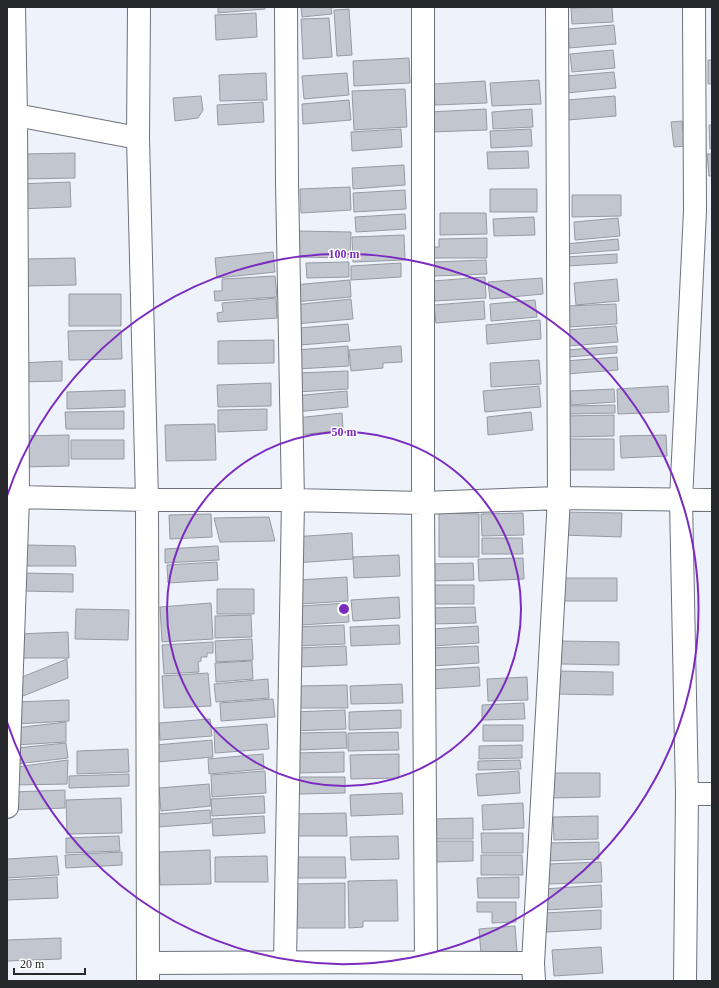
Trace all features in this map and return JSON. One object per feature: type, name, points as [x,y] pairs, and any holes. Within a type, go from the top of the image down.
[{"type":"street","points":[[7,807],[18,497],[12,115],[14,7]]},
{"type":"street","points":[[139,7],[138,138],[147,500],[148,972],[285,962],[402,972],[426,962],[534,972],[559,498],[557,7]]},
{"type":"street","points":[[285,962],[293,500],[287,182],[286,7]]},
{"type":"street","points":[[423,7],[423,503],[426,962]]},
{"type":"street","points":[[685,981],[687,794],[681,500],[695,211],[694,7]]},
{"type":"street","points":[[12,115],[138,138]]},
{"type":"street","points":[[18,497],[423,503],[559,498],[712,500]]},
{"type":"street","points":[[687,794],[712,794]]},
{"type":"building","points":[[218,7],[265,7],[265,9],[218,13]]},
{"type":"building","points":[[301,7],[339,7],[331,8],[332,14],[302,17]]},
{"type":"building","points":[[612,7],[613,22],[572,24],[571,8]]},
{"type":"building","points":[[349,9],[352,55],[337,56],[334,10]]},
{"type":"building","points":[[256,13],[257,37],[216,40],[215,15]]},
{"type":"building","points":[[329,18],[332,57],[303,59],[301,19]]},
{"type":"building","points":[[614,25],[616,44],[569,48],[568,29]]},
{"type":"building","points":[[613,50],[615,68],[572,72],[570,54]]},
{"type":"building","points":[[409,58],[410,83],[354,86],[353,61]]},
{"type":"building","points":[[708,60],[712,60],[712,84],[708,84]]},
{"type":"building","points":[[614,72],[616,88],[567,93],[565,76]]},
{"type":"building","points":[[266,73],[267,100],[220,101],[219,75]]},
{"type":"building","points":[[347,73],[349,95],[304,99],[302,76]]},
{"type":"building","points":[[539,80],[541,104],[492,106],[490,83]]},
{"type":"building","points":[[485,81],[487,103],[435,105],[434,84]]},
{"type":"building","points":[[405,89],[407,127],[354,130],[352,91]]},
{"type":"building","points":[[201,96],[203,110],[198,118],[175,121],[173,98]]},
{"type":"building","points":[[615,96],[616,116],[568,120],[567,100]]},
{"type":"building","points":[[349,100],[351,120],[303,124],[302,104]]},
{"type":"building","points":[[263,102],[264,122],[218,125],[217,105]]},
{"type":"building","points":[[486,109],[487,130],[431,132],[430,112]]},
{"type":"building","points":[[532,109],[533,127],[493,129],[492,112]]},
{"type":"building","points":[[682,121],[685,146],[674,147],[671,122]]},
{"type":"building","points":[[709,125],[712,125],[712,149],[710,149]]},
{"type":"building","points":[[401,129],[402,147],[352,151],[351,132]]},
{"type":"building","points":[[531,129],[532,146],[491,148],[490,131]]},
{"type":"building","points":[[528,151],[529,168],[488,169],[487,152]]},
{"type":"building","points":[[75,153],[75,178],[24,179],[23,154]]},
{"type":"building","points":[[707,154],[712,154],[712,176],[709,176]]},
{"type":"building","points":[[404,165],[405,185],[353,189],[352,168]]},
{"type":"building","points":[[70,182],[71,207],[17,209],[16,184]]},
{"type":"building","points":[[350,187],[351,210],[301,213],[300,189]]},
{"type":"building","points":[[490,189],[537,189],[537,212],[490,212]]},
{"type":"building","points":[[405,190],[406,209],[354,212],[353,193]]},
{"type":"building","points":[[572,195],[621,195],[621,216],[572,217]]},
{"type":"building","points":[[440,213],[486,213],[487,234],[440,235]]},
{"type":"building","points":[[405,214],[406,229],[356,232],[355,217]]},
{"type":"building","points":[[534,217],[535,235],[494,236],[493,219]]},
{"type":"building","points":[[618,218],[620,236],[575,240],[574,222]]},
{"type":"building","points":[[297,231],[351,232],[350,258],[296,257]]},
{"type":"building","points":[[404,235],[405,260],[353,262],[352,237]]},
{"type":"building","points":[[487,238],[487,258],[433,258],[432,247],[439,247],[439,239]]},
{"type":"building","points":[[618,239],[619,250],[566,254],[565,244]]},
{"type":"building","points":[[273,252],[275,272],[217,278],[215,258]]},
{"type":"building","points":[[617,254],[617,263],[567,266],[566,257]]},
{"type":"building","points":[[75,258],[76,285],[26,286],[26,259]]},
{"type":"building","points":[[486,260],[487,274],[434,276],[433,262]]},
{"type":"building","points":[[349,262],[349,277],[307,278],[306,263]]},
{"type":"building","points":[[401,263],[401,277],[351,280],[351,266]]},
{"type":"building","points":[[275,276],[277,297],[215,301],[214,291],[222,291],[222,279]]},
{"type":"building","points":[[485,277],[486,298],[435,301],[433,281]]},
{"type":"building","points":[[542,278],[543,294],[490,299],[488,282]]},
{"type":"building","points":[[617,279],[619,301],[576,305],[574,283]]},
{"type":"building","points":[[350,280],[351,297],[294,302],[293,285]]},
{"type":"building","points":[[69,294],[121,294],[121,326],[69,326]]},
{"type":"building","points":[[276,298],[277,318],[218,322],[217,313],[223,312],[222,303]]},
{"type":"building","points":[[351,299],[353,319],[295,324],[293,305]]},
{"type":"building","points":[[535,300],[537,317],[491,321],[490,304]]},
{"type":"building","points":[[484,301],[485,319],[436,323],[434,305]]},
{"type":"building","points":[[616,304],[617,324],[568,327],[567,306]]},
{"type":"building","points":[[540,320],[541,339],[487,344],[486,325]]},
{"type":"building","points":[[348,324],[350,341],[300,345],[299,328]]},
{"type":"building","points":[[616,326],[618,342],[568,346],[567,330]]},
{"type":"building","points":[[121,330],[122,359],[69,360],[68,331]]},
{"type":"building","points":[[274,340],[274,363],[218,364],[218,341]]},
{"type":"building","points":[[348,346],[349,366],[297,369],[296,350]]},
{"type":"building","points":[[401,346],[402,362],[383,363],[383,368],[351,371],[349,350]]},
{"type":"building","points":[[617,346],[617,353],[569,357],[568,350]]},
{"type":"building","points":[[617,357],[618,370],[566,374],[565,361]]},
{"type":"building","points":[[539,360],[541,384],[491,387],[490,363]]},
{"type":"building","points":[[62,361],[62,381],[19,382],[18,363]]},
{"type":"building","points":[[348,371],[348,389],[297,392],[296,373]]},
{"type":"building","points":[[271,383],[271,406],[218,407],[217,385]]},
{"type":"building","points":[[539,386],[541,407],[485,412],[483,391]]},
{"type":"building","points":[[668,386],[669,412],[618,414],[617,389]]},
{"type":"building","points":[[614,389],[615,402],[571,405],[570,391]]},
{"type":"building","points":[[125,390],[125,407],[67,409],[67,392]]},
{"type":"building","points":[[347,391],[348,407],[295,412],[294,396]]},
{"type":"building","points":[[615,405],[615,413],[569,414],[569,406]]},
{"type":"building","points":[[267,409],[267,430],[218,432],[218,410]]},
{"type":"building","points":[[124,411],[124,429],[66,429],[65,412]]},
{"type":"building","points":[[531,412],[533,430],[488,435],[487,417]]},
{"type":"building","points":[[342,413],[343,430],[299,435],[297,418]]},
{"type":"building","points":[[614,415],[614,436],[566,437],[565,416]]},
{"type":"building","points":[[215,424],[216,460],[166,461],[165,425]]},
{"type":"building","points":[[69,435],[69,466],[22,467],[21,436]]},
{"type":"building","points":[[666,435],[667,456],[621,458],[620,436]]},
{"type":"building","points":[[566,439],[614,439],[614,470],[566,470]]},
{"type":"building","points":[[71,440],[124,440],[124,459],[71,459]]},
{"type":"building","points":[[563,512],[622,513],[621,537],[562,535]]},
{"type":"building","points":[[439,513],[479,514],[479,557],[439,557]]},
{"type":"building","points":[[523,513],[524,535],[482,536],[481,514]]},
{"type":"building","points":[[211,514],[212,537],[170,539],[169,515]]},
{"type":"building","points":[[269,517],[275,541],[220,542],[214,518]]},
{"type":"building","points":[[352,533],[353,559],[294,563],[293,537]]},
{"type":"building","points":[[482,538],[522,538],[523,554],[482,554]]},
{"type":"building","points":[[27,545],[75,546],[76,566],[26,566]]},
{"type":"building","points":[[218,546],[219,560],[165,563],[165,549]]},
{"type":"building","points":[[399,555],[400,576],[354,578],[353,557]]},
{"type":"building","points":[[523,558],[524,579],[479,581],[478,559]]},
{"type":"building","points":[[217,562],[218,580],[168,583],[167,565]]},
{"type":"building","points":[[473,563],[474,580],[430,581],[429,564]]},
{"type":"building","points":[[22,573],[73,574],[73,592],[23,591]]},
{"type":"building","points":[[347,577],[348,601],[300,604],[298,580]]},
{"type":"building","points":[[559,578],[617,578],[617,601],[559,601]]},
{"type":"building","points":[[428,585],[474,585],[474,604],[428,604]]},
{"type":"building","points":[[217,589],[254,589],[254,614],[217,614]]},
{"type":"building","points":[[399,597],[400,618],[353,621],[351,600]]},
{"type":"building","points":[[211,603],[213,639],[162,642],[160,607]]},
{"type":"building","points":[[348,603],[349,622],[301,625],[300,606]]},
{"type":"building","points":[[475,607],[476,623],[430,624],[430,608]]},
{"type":"building","points":[[76,609],[129,610],[128,640],[75,639]]},
{"type":"building","points":[[251,615],[252,637],[215,638],[215,616]]},
{"type":"building","points":[[344,625],[345,644],[296,646],[296,627]]},
{"type":"building","points":[[399,625],[400,644],[351,646],[350,627]]},
{"type":"building","points":[[478,626],[479,643],[433,646],[432,629]]},
{"type":"building","points":[[68,632],[69,658],[15,658],[16,634]]},
{"type":"building","points":[[252,639],[253,660],[216,662],[215,641]]},
{"type":"building","points":[[561,641],[619,642],[619,665],[561,664]]},
{"type":"building","points":[[213,642],[213,653],[207,653],[207,657],[201,657],[201,661],[198,662],[199,672],[164,674],[162,645]]},
{"type":"building","points":[[346,646],[347,665],[298,667],[297,648]]},
{"type":"building","points":[[478,646],[479,663],[432,666],[431,648]]},
{"type":"building","points":[[67,659],[68,678],[13,700],[12,681]]},
{"type":"building","points":[[252,661],[253,679],[216,682],[215,663]]},
{"type":"building","points":[[479,667],[480,686],[430,689],[428,670]]},
{"type":"building","points":[[556,671],[613,672],[613,695],[555,694]]},
{"type":"building","points":[[208,673],[211,706],[164,708],[162,676]]},
{"type":"building","points":[[527,677],[528,700],[488,701],[487,679]]},
{"type":"building","points":[[268,679],[269,698],[216,702],[214,684]]},
{"type":"building","points":[[402,684],[403,703],[351,704],[350,686]]},
{"type":"building","points":[[347,685],[348,708],[299,708],[299,686]]},
{"type":"building","points":[[273,699],[275,717],[221,721],[220,703]]},
{"type":"building","points":[[69,700],[69,721],[16,724],[15,702]]},
{"type":"building","points":[[524,703],[525,719],[482,720],[482,705]]},
{"type":"building","points":[[345,710],[346,729],[293,731],[293,712]]},
{"type":"building","points":[[401,710],[401,728],[349,730],[349,712]]},
{"type":"building","points":[[210,719],[212,736],[160,740],[159,723]]},
{"type":"building","points":[[66,722],[66,742],[15,745],[15,728]]},
{"type":"building","points":[[267,724],[269,749],[215,753],[214,728]]},
{"type":"building","points":[[483,725],[523,725],[523,741],[483,741]]},
{"type":"building","points":[[346,732],[347,748],[299,750],[298,733]]},
{"type":"building","points":[[398,732],[399,750],[348,751],[348,733]]},
{"type":"building","points":[[212,740],[213,757],[158,762],[156,745]]},
{"type":"building","points":[[66,743],[68,758],[16,764],[16,748]]},
{"type":"building","points":[[522,745],[522,758],[479,759],[479,746]]},
{"type":"building","points":[[128,749],[129,772],[77,774],[77,751]]},
{"type":"building","points":[[344,752],[344,772],[296,773],[295,753]]},
{"type":"building","points":[[263,754],[264,769],[209,774],[208,759]]},
{"type":"building","points":[[399,754],[399,778],[351,779],[350,755]]},
{"type":"building","points":[[68,760],[67,784],[15,785],[16,767]]},
{"type":"building","points":[[520,760],[521,769],[478,770],[478,761]]},
{"type":"building","points":[[265,771],[266,793],[212,797],[211,775]]},
{"type":"building","points":[[519,771],[520,793],[478,796],[476,774]]},
{"type":"building","points":[[550,773],[600,773],[600,797],[550,798]]},
{"type":"building","points":[[129,774],[129,786],[69,788],[69,776]]},
{"type":"building","points":[[299,777],[345,777],[345,793],[299,794]]},
{"type":"building","points":[[209,784],[211,806],[161,811],[159,788]]},
{"type":"building","points":[[65,790],[65,808],[13,810],[13,792]]},
{"type":"building","points":[[402,793],[403,814],[351,816],[350,795]]},
{"type":"building","points":[[264,796],[265,813],[212,816],[211,799]]},
{"type":"building","points":[[121,798],[122,833],[67,834],[66,800]]},
{"type":"building","points":[[523,803],[524,828],[483,830],[482,805]]},
{"type":"building","points":[[210,810],[211,823],[158,827],[157,814]]},
{"type":"building","points":[[346,813],[347,836],[294,836],[294,814]]},
{"type":"building","points":[[264,816],[265,833],[213,836],[212,819]]},
{"type":"building","points":[[598,816],[598,839],[554,840],[553,817]]},
{"type":"building","points":[[473,818],[473,839],[432,839],[432,819]]},
{"type":"building","points":[[481,833],[523,833],[523,853],[482,853]]},
{"type":"building","points":[[119,836],[120,851],[66,853],[66,838]]},
{"type":"building","points":[[398,836],[399,859],[351,860],[350,837]]},
{"type":"building","points":[[431,841],[473,841],[473,861],[431,862]]},
{"type":"building","points":[[599,842],[599,859],[548,861],[547,843]]},
{"type":"building","points":[[210,850],[211,884],[160,885],[159,852]]},
{"type":"building","points":[[122,852],[122,865],[66,868],[65,855]]},
{"type":"building","points":[[481,855],[522,855],[523,875],[481,875]]},
{"type":"building","points":[[57,856],[59,875],[7,878],[7,859]]},
{"type":"building","points":[[267,856],[268,882],[215,882],[215,857]]},
{"type":"building","points":[[298,857],[345,857],[346,878],[298,878]]},
{"type":"building","points":[[601,862],[602,882],[549,884],[548,864]]},
{"type":"building","points":[[57,877],[58,898],[7,900],[7,880]]},
{"type":"building","points":[[519,877],[519,898],[478,898],[477,878]]},
{"type":"building","points":[[397,880],[398,921],[363,921],[363,927],[349,928],[348,881]]},
{"type":"building","points":[[345,883],[345,928],[293,928],[293,884]]},
{"type":"building","points":[[601,885],[602,907],[546,910],[544,889]]},
{"type":"building","points":[[477,902],[516,902],[516,922],[492,923],[492,912],[477,912]]},
{"type":"building","points":[[601,910],[601,929],[546,932],[545,913]]},
{"type":"building","points":[[515,926],[517,952],[481,954],[479,929]]},
{"type":"building","points":[[61,938],[61,959],[7,961],[7,940]]},
{"type":"building","points":[[601,947],[603,973],[554,976],[552,950]]}]
